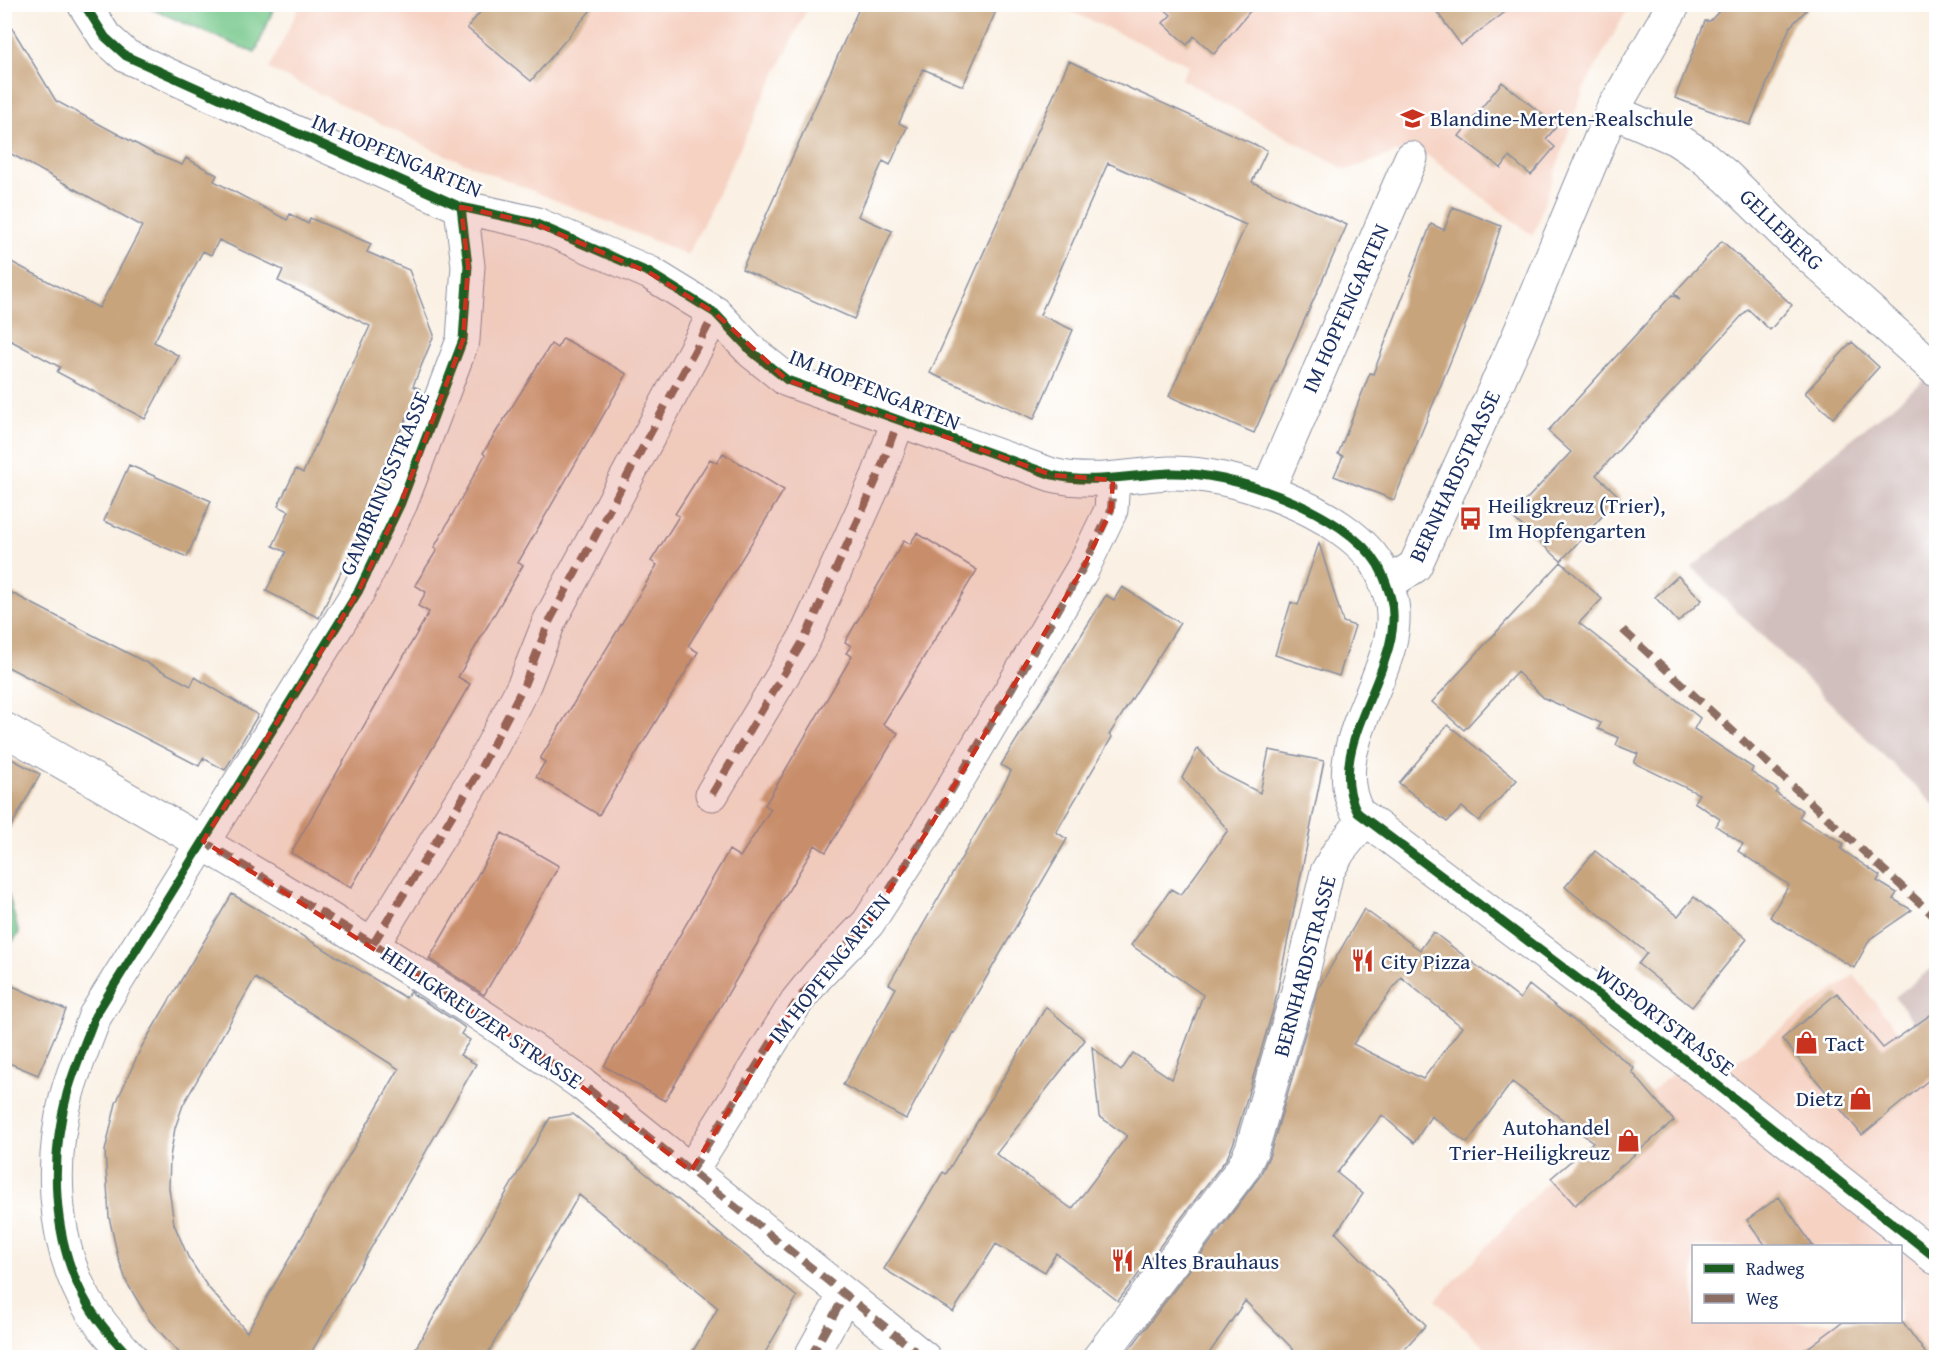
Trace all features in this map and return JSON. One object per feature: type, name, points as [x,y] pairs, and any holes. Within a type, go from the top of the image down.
[{"type":"street","name":"IM HOPFENGARTEN","points":[[84,4],[105,38],[126,56],[461,207],[534,223],[650,273],[715,313],[752,352],[787,380],[1052,476],[1070,480],[1113,480],[1190,474],[1229,478],[1323,518],[1348,534],[1378,566],[1386,585]]},
{"type":"street","name":"BERNHARDSTRASSE","points":[[1386,585],[1415,566],[1519,335],[1612,111],[1674,4]]},
{"type":"street","name":"GELLEBERG","points":[[1612,111],[1676,139],[1702,156],[1727,177],[1791,240],[1936,370]]},
{"type":"street","name":"IM HOPFENGARTEN","points":[[1266,492],[1411,158]]},
{"type":"street","name":"GAMBRINUSSTRASSE","points":[[131,1358],[109,1335],[84,1297],[69,1262],[60,1223],[59,1137],[68,1093],[95,1016],[358,592],[401,503],[463,340],[468,266],[461,207]]},
{"type":"street","points":[[373,944],[477,775],[524,684],[549,622],[715,313]]},
{"type":"street","name":"IM HOPFENGARTEN","points":[[712,794],[805,638],[878,476],[898,421]]},
{"type":"street","name":"IM HOPFENGARTEN","points":[[691,1172],[797,1001],[868,923],[928,830],[1083,568],[1111,510],[1113,480]]},
{"type":"street","points":[[1365,819],[1353,804],[1350,765],[1391,634],[1393,618],[1386,585]]},
{"type":"street","name":"HEILIGKREUZER STRASSE","points":[[4,729],[203,841],[373,944],[581,1083],[924,1358]]},
{"type":"street","name":"BERNHARDSTRASSE","points":[[1099,1358],[1243,1168],[1252,1149],[1301,981],[1328,872],[1339,850],[1365,819]]},
{"type":"street","name":"WISPORTSTRASSE","points":[[1365,819],[1687,1061],[1936,1258]]},
{"type":"street","points":[[810,1358],[845,1295]]},
{"type":"highlighted area","points":[[461,207],[534,223],[650,273],[715,313],[787,380],[1052,475],[1113,480],[1111,510],[1083,568],[928,830],[868,923],[797,1001],[691,1171],[538,1053],[203,841],[358,592],[401,503],[463,340],[468,266]]},
{"type":"shaded area","points":[[300,5],[809,5],[688,255],[436,151],[269,69]]},
{"type":"shaded area","name":"Blandine-Merten-Realschule","points":[[1056,5],[1630,5],[1583,90],[1533,236],[1415,146],[1346,170],[1181,79],[1189,65]]},
{"type":"shaded area","points":[[1936,371],[1936,807],[1692,567]]},
{"type":"shaded area","points":[[1936,965],[1936,1050],[1895,997]]},
{"type":"shaded area","points":[[1854,975],[1936,1080],[1936,1357],[1494,1357],[1436,1300],[1551,1178],[1687,1061],[1711,1080]]},
{"type":"green space","points":[[142,5],[275,5],[255,53]]},
{"type":"green space","points":[[5,883],[19,933],[4,951]]},
{"type":"building","points":[[487,4],[596,4],[531,81],[467,28]]},
{"type":"building","points":[[861,4],[999,4],[963,86],[923,69],[899,123],[907,127],[890,165],[883,161],[858,216],[892,231],[854,319],[742,269]]},
{"type":"building","points":[[1159,4],[1256,4],[1214,54],[1194,36],[1187,45],[1163,23],[1171,15]]},
{"type":"building","points":[[1431,4],[1516,4],[1461,45]]},
{"type":"building","points":[[1726,4],[1812,4],[1790,27],[1750,125],[1675,98],[1705,21],[1710,21]]},
{"type":"building","points":[[4,15],[56,101],[155,154],[182,165],[186,158],[217,175],[214,181],[287,220],[290,214],[308,224],[310,218],[371,244],[367,252],[409,270],[434,335],[413,386],[420,389],[381,473],[387,476],[319,618],[266,591],[286,552],[273,546],[289,511],[278,506],[296,469],[303,473],[370,326],[278,281],[283,270],[219,240],[211,255],[203,251],[154,342],[179,356],[145,419],[57,372],[60,367],[4,337],[4,258],[99,308],[142,226],[4,150]]},
{"type":"building","points":[[1069,61],[1267,150],[1252,182],[1347,225],[1254,433],[1169,396],[1246,225],[1108,163],[1040,315],[1073,330],[1034,419],[930,373]]},
{"type":"building","points":[[1502,82],[1557,126],[1546,139],[1555,147],[1531,175],[1509,157],[1501,168],[1459,136]]},
{"type":"building","points":[[1453,207],[1501,226],[1484,279],[1394,500],[1334,476],[1343,456],[1338,454],[1370,373],[1373,374],[1431,224],[1444,230]]},
{"type":"building","points":[[1722,241],[1792,305],[1770,330],[1748,309],[1596,475],[1620,497],[1561,561],[1511,516],[1571,452],[1548,431],[1672,295],[1680,299],[1674,293]]},
{"type":"building","points":[[563,338],[627,374],[518,563],[523,565],[458,677],[470,684],[351,888],[291,853],[429,612],[418,606],[426,592],[415,585],[437,550],[434,548],[485,455],[483,453],[551,344],[557,348]]},
{"type":"building","points":[[1852,342],[1879,367],[1833,418],[1805,393]]},
{"type":"building","points":[[723,453],[784,490],[688,646],[698,652],[599,815],[536,777],[545,762],[540,759],[657,565],[651,561],[679,516],[675,514],[710,459],[717,463]]},
{"type":"building","points":[[129,465],[211,501],[187,557],[104,521]]},
{"type":"building","points":[[917,533],[977,570],[883,724],[898,733],[826,852],[815,845],[665,1101],[604,1066],[729,850],[740,857],[771,809],[765,805],[852,656],[846,653],[851,646],[845,642],[904,540],[910,544]]},
{"type":"building","points":[[1319,543],[1343,622],[1355,626],[1339,676],[1275,655],[1291,602],[1298,605]]},
{"type":"building","points":[[1561,562],[1602,599],[1579,623],[1700,718],[1694,729],[1753,768],[1751,772],[1778,790],[1776,793],[1803,811],[1799,817],[1844,844],[1841,849],[1880,876],[1877,881],[1897,893],[1893,899],[1912,910],[1870,939],[1854,968],[1770,917],[1789,885],[1738,851],[1743,844],[1716,826],[1720,819],[1694,802],[1699,794],[1634,763],[1638,754],[1616,745],[1619,738],[1598,729],[1601,723],[1544,698],[1517,672],[1464,730],[1432,702]]},
{"type":"building","points":[[1678,576],[1702,600],[1678,622],[1655,597]]},
{"type":"building","points":[[1122,587],[1180,623],[1109,735],[1112,737],[1056,832],[1067,839],[954,1033],[952,1032],[906,1119],[843,1085],[896,988],[889,984],[1011,771],[1001,765],[1106,595],[1114,600]]},
{"type":"building","points":[[4,589],[191,686],[195,677],[258,715],[225,770],[203,758],[199,766],[4,665]]},
{"type":"building","points":[[1448,725],[1517,780],[1479,821],[1462,807],[1447,822],[1399,783]]},
{"type":"building","points":[[1198,748],[1219,772],[1260,793],[1269,750],[1324,761],[1275,1003],[1234,1142],[1227,1158],[1118,1301],[1056,1253],[1045,1272],[996,1244],[953,1312],[884,1269],[943,1172],[946,1174],[1046,1007],[1085,1040],[996,1154],[1072,1209],[1127,1136],[1099,1116],[1092,1047],[1121,1071],[1133,1053],[1172,1079],[1203,995],[1131,945],[1171,889],[1181,895],[1228,830],[1182,778]]},
{"type":"building","points":[[4,755],[40,774],[4,839]]},
{"type":"building","points":[[502,833],[559,866],[484,995],[429,959]]},
{"type":"building","points":[[1595,851],[1678,916],[1694,897],[1747,939],[1692,1007],[1638,964],[1647,953],[1565,887]]},
{"type":"building","points":[[232,894],[406,998],[410,992],[465,1028],[461,1034],[470,1040],[460,1055],[476,1064],[308,1358],[184,1358],[150,1321],[127,1283],[118,1257],[109,1217],[105,1151],[116,1103],[141,1048]],"holes":[[[255,978],[399,1069],[247,1332],[207,1286],[188,1257],[174,1224],[169,1188],[170,1157],[175,1128],[183,1105]]]},
{"type":"building","points":[[1364,909],[1420,950],[1433,932],[1520,999],[1529,985],[1634,1068],[1632,1072],[1674,1121],[1575,1205],[1551,1178],[1593,1142],[1512,1082],[1467,1143],[1431,1116],[1414,1143],[1382,1115],[1337,1173],[1363,1194],[1336,1233],[1426,1325],[1396,1358],[1302,1358],[1245,1301],[1206,1358],[1123,1358],[1260,1176],[1270,1154],[1318,989]],"holes":[[[1401,977],[1462,1027],[1423,1079],[1353,1044]]]},
{"type":"building","points":[[4,982],[66,1010],[38,1075],[4,1061]]},
{"type":"building","points":[[1837,993],[1883,1048],[1936,1011],[1936,1074],[1862,1135],[1782,1039]]},
{"type":"building","points":[[573,1114],[797,1297],[762,1358],[689,1358],[718,1308],[579,1195],[485,1358],[410,1358],[550,1118]]},
{"type":"building","points":[[1779,1197],[1812,1245],[1765,1245],[1747,1220]]},
{"type":"building","points":[[1903,1322],[1929,1358],[1794,1358],[1842,1323]]},
{"type":"marked path","points":[[373,944],[477,775],[524,685],[549,622],[715,313]]},
{"type":"marked path","points":[[712,794],[805,638],[878,476],[898,421]]},
{"type":"marked path","points":[[691,1171],[797,1001],[818,975],[868,923],[928,830],[1083,568],[1111,510],[1113,480]]},
{"type":"marked path","points":[[1623,630],[1936,918]]},
{"type":"marked path","points":[[205,839],[203,841],[373,944],[581,1083],[924,1358]]},
{"type":"marked path","points":[[810,1358],[845,1295]]},
{"type":"cycle path","points":[[84,4],[105,37],[126,56],[461,207],[534,223],[650,273],[715,313],[752,352],[787,380],[1052,475],[1067,478],[1110,479],[1169,473],[1223,479],[1284,498],[1340,528],[1362,545],[1378,565],[1390,595],[1393,621],[1388,649],[1357,732],[1350,760],[1349,787],[1358,813],[1687,1061],[1936,1258]]},
{"type":"cycle path","points":[[131,1358],[93,1313],[73,1273],[65,1248],[60,1223],[56,1170],[67,1094],[95,1016],[358,592],[401,503],[463,340],[468,266],[461,207]]},
{"type":"place","name":"Blandine-Merten-Realschule","points":[[1412,118]]},
{"type":"place","name":"Heiligkreuz (Trier), Im Hopfengarten","points":[[1470,518]]},
{"type":"place","name":"City Pizza","points":[[1363,961]]},
{"type":"place","name":"Tact","points":[[1807,1043]]},
{"type":"place","name":"Dietz","points":[[1861,1098]]},
{"type":"place","name":"Autohandel Trier-Heiligkreuz","points":[[1628,1140]]},
{"type":"place","name":"Altes Brauhaus","points":[[1123,1261]]}]
